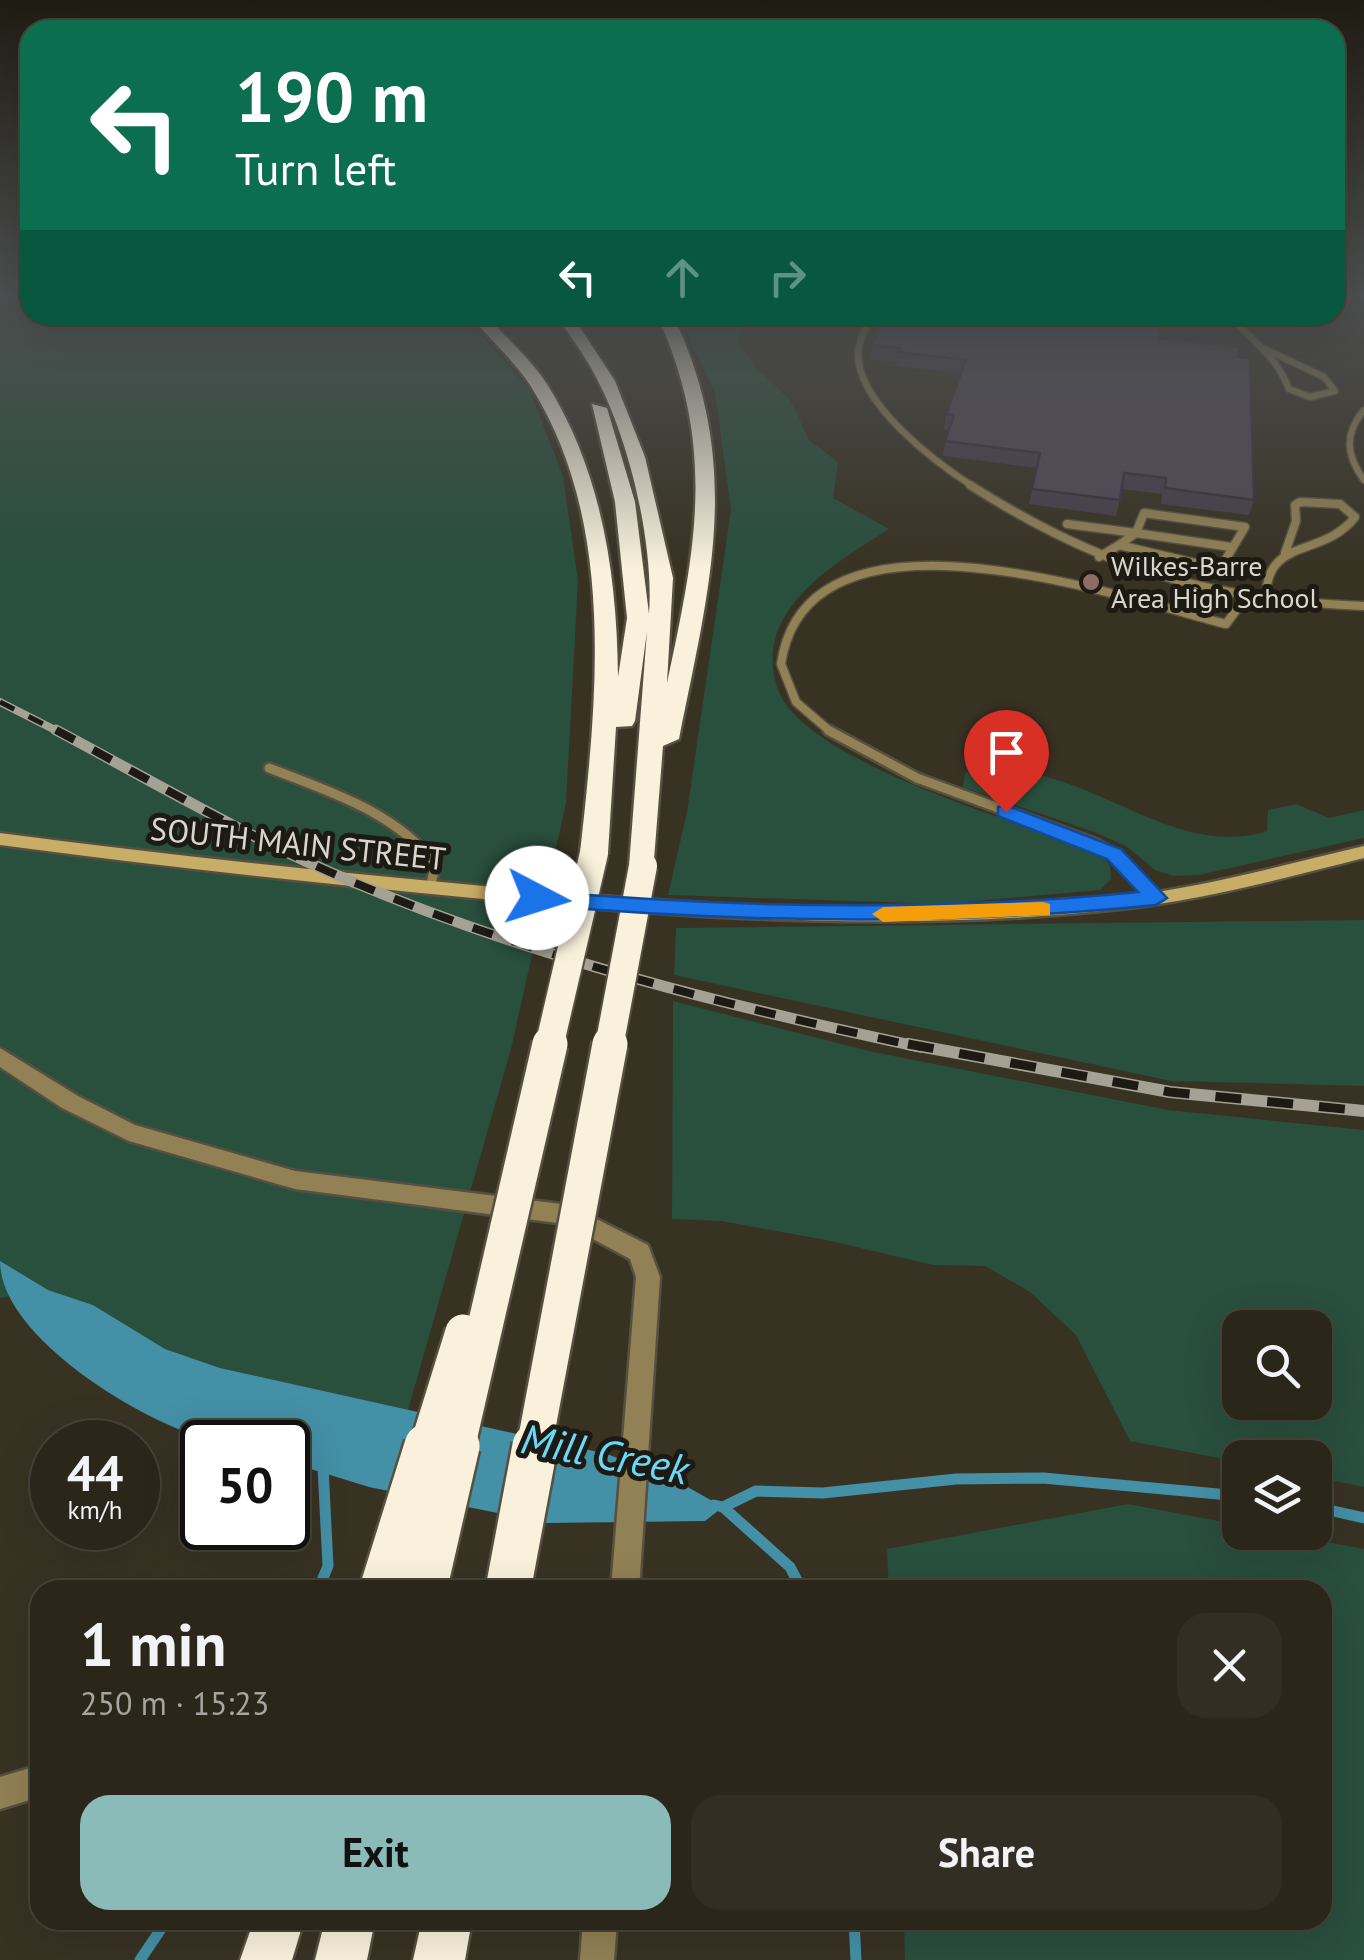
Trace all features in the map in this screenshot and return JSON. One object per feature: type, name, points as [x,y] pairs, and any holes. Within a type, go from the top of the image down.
[{"type":"highway","points":[[538,385],[564,436],[596,532],[608,704],[594,853]]},
{"type":"highway","points":[[426,1580],[527,1128],[594,853],[622,724],[638,618],[625,502],[601,415],[586,385]]},
{"type":"highway","points":[[609,385],[636,457],[662,578],[644,861]]},
{"type":"highway","points":[[510,1580],[707,538],[705,454],[693,385]]},
{"type":"highway","points":[[385,1580],[527,1128]]},
{"type":"highway","points":[[266,1960],[276,1930]]},
{"type":"highway","points":[[341,1960],[348,1930]]},
{"type":"highway","points":[[439,1960],[445,1930]]},
{"type":"main road","name":"SOUTH MAIN STREET","points":[[0,839],[202,866],[633,907],[834,914],[1022,911],[1156,898],[1364,852]]},
{"type":"street","points":[[0,1056],[70,1102],[129,1132],[295,1180],[569,1215],[640,1252],[648,1277],[632,1453],[626,1580]]},
{"type":"street","points":[[0,1793],[30,1784]]},
{"type":"street","points":[[597,1960],[599,1930]]},
{"type":"lane","points":[[869,385],[880,407],[937,464],[1100,557],[1161,578],[1246,597],[1364,606]]},
{"type":"lane","points":[[1288,385],[1289,390],[1310,397],[1335,391],[1331,385]]},
{"type":"lane","points":[[1364,410],[1348,432],[1348,449],[1364,480]]},
{"type":"lane","points":[[1266,600],[1263,580],[1284,553],[1296,521],[1295,505],[1340,504],[1355,517],[1344,532],[1329,540],[1284,553]]},
{"type":"lane","points":[[1100,557],[1136,532],[1144,513],[1245,527],[1220,569],[1119,545]]},
{"type":"lane","points":[[1067,524],[1231,547]]},
{"type":"lane","points":[[1156,898],[1114,854],[1094,843],[942,788],[846,742],[806,712],[790,692],[782,673],[783,652],[796,619],[819,592],[834,582],[871,574],[957,570],[1042,577],[1084,584],[1226,624],[1246,597]]},
{"type":"lane","points":[[269,768],[366,808],[426,848],[436,864],[430,887]]},
{"type":"green space","points":[[0,385],[526,385],[563,476],[578,581],[566,803],[511,1049],[408,1410],[220,1368],[165,1349],[93,1305],[48,1290],[0,1298]]},
{"type":"green space","points":[[712,385],[775,385],[791,401],[809,440],[838,462],[833,498],[889,529],[817,579],[784,618],[775,641],[773,666],[778,690],[791,711],[817,734],[891,775],[1096,851],[1110,865],[1111,879],[1100,890],[943,904],[668,895],[687,812],[731,510]]},
{"type":"green space","points":[[978,766],[1054,779],[1159,822],[1212,836],[1267,831],[1268,810],[1296,804],[1329,818],[1364,810],[1364,838],[1199,875],[1173,876],[1155,870],[1126,846],[1094,832],[963,787],[965,773]]},
{"type":"green space","points":[[1364,920],[1364,1086],[1171,1081],[674,975],[676,928]]},
{"type":"green space","points":[[673,1001],[873,1052],[1168,1110],[1364,1130],[1364,1487],[1332,1480],[1332,1440],[1222,1440],[1222,1459],[1130,1441],[1076,1335],[1030,1292],[985,1266],[933,1265],[721,1221],[672,1219]]},
{"type":"green space","points":[[1128,1504],[1222,1522],[1222,1550],[1332,1550],[1332,1543],[1364,1549],[1364,1960],[905,1960],[904,1930],[1332,1930],[1332,1580],[889,1580],[887,1549]]},
{"type":"water","points":[[0,1261],[48,1290],[93,1305],[165,1349],[220,1368],[607,1454],[677,1481],[723,1507],[705,1521],[547,1523],[369,1487],[310,1469],[310,1420],[180,1420],[180,1429],[119,1399],[51,1349],[24,1320],[7,1291]]},
{"type":"building","points":[[957,385],[1251,385],[1254,500],[1165,488],[1166,478],[1124,473],[1120,500],[1032,489],[1040,453],[945,441],[954,415],[946,414]]},
{"type":"waterway","points":[[322,1580],[328,1566],[323,1467]]},
{"type":"waterway","name":"Mill Creek","points":[[723,1507],[756,1491],[823,1493],[956,1479],[1043,1478],[1222,1494]]},
{"type":"waterway","name":"Mill Creek","points":[[714,1505],[723,1507]]},
{"type":"waterway","points":[[723,1507],[790,1567],[797,1580]]},
{"type":"waterway","name":"Mill Creek","points":[[1332,1511],[1364,1518]]},
{"type":"waterway","points":[[140,1960],[160,1930]]},
{"type":"waterway","points":[[854,1930],[856,1960]]},
{"type":"railway","points":[[0,702],[61,733]]},
{"type":"railway","points":[[56,730],[277,847],[422,909],[632,978],[920,1047]]},
{"type":"railway","points":[[908,1044],[1170,1092],[1364,1111]]},
{"type":"slow traffic","points":[[883,914],[1043,909]]},
{"type":"place","name":"Wilkes-Barre Area High School","points":[[1091,582]]},
{"type":"route","points":[[537,898],[659,908],[834,914],[1022,911],[1156,898],[1114,854],[1094,843],[1006,812]]}]
